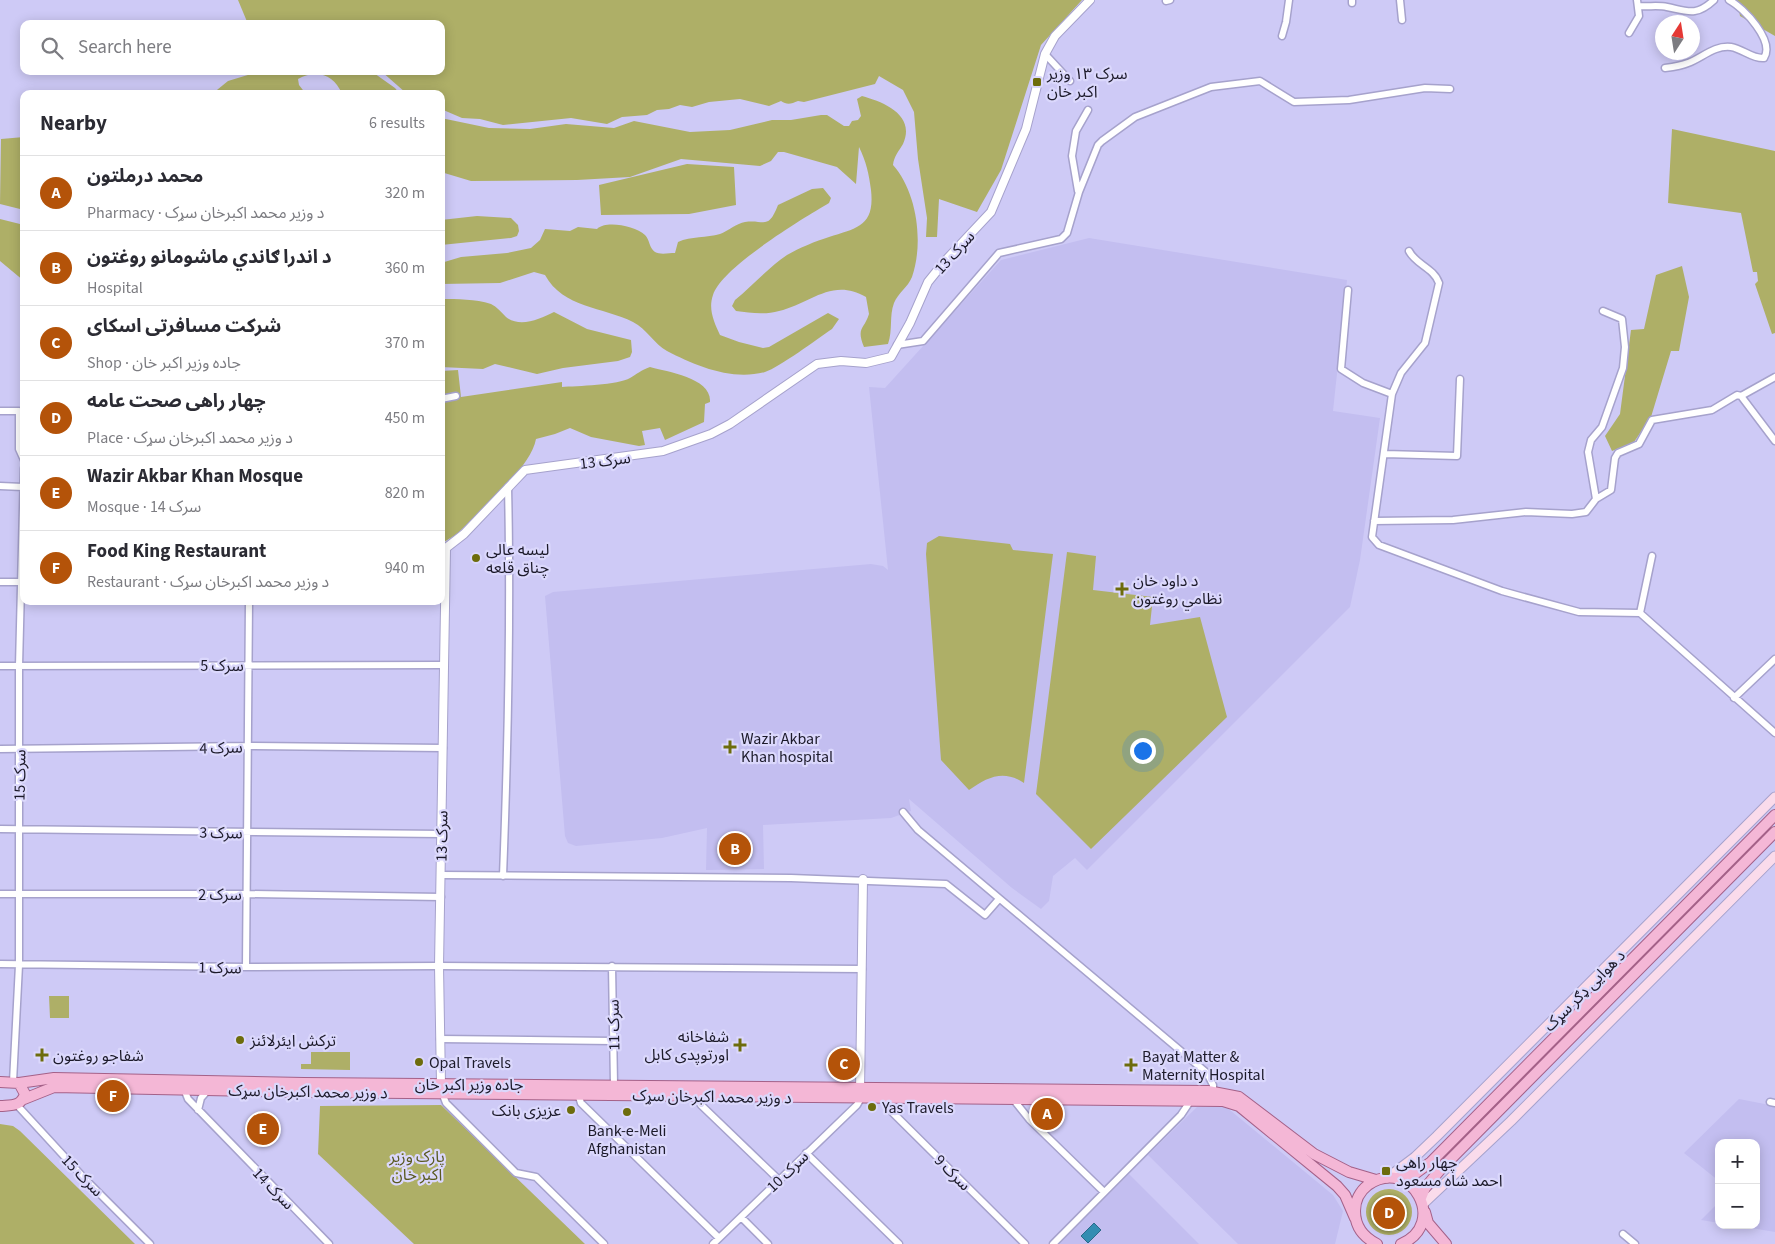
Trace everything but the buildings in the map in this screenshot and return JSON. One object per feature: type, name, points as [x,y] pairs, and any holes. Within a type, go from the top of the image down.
[{"type":"main road","name":"د هوایی ډګر سړک","points":[[1392,1178],[1437,1136],[1775,797]]},
{"type":"main road","points":[[1355,1218],[1355,1206],[1359,1195],[1366,1186],[1376,1180],[1416,1173],[1431,1162],[1775,815]]},
{"type":"main road","points":[[1401,1244],[1417,1233],[1422,1222],[1422,1204],[1425,1188],[1440,1170],[1775,832]]},
{"type":"main road","points":[[1422,1204],[1452,1179],[1775,856]]},
{"type":"main road","name":"جاده وزیر اکبر خان","points":[[0,1082],[16,1083],[54,1078],[441,1089]]},
{"type":"main road","points":[[16,1083],[24,1089],[20,1102]]},
{"type":"main road","points":[[578,1090],[614,1085],[693,1091],[860,1087]]},
{"type":"main road","name":"د وزیر محمد اکبرخان سړک","points":[[860,1087],[1191,1100],[1213,1096],[1239,1106],[1346,1195],[1363,1234],[1377,1244]]},
{"type":"main road","name":"د وزیر محمد اکبرخان سړک","points":[[0,1106],[20,1102],[54,1088],[693,1091],[861,1098],[1011,1093],[1239,1097],[1314,1154],[1349,1172],[1376,1180]]},
{"type":"main road","points":[[1392,1178],[1407,1182],[1422,1204],[1428,1223],[1446,1244]]},
{"type":"street","name":"سرک 13","points":[[445,560],[446,548],[464,534],[525,470],[655,452],[696,440],[730,424],[817,364],[878,362],[891,357],[928,282],[945,260],[991,212],[1026,129],[1045,54],[1055,36],[1090,0]]},
{"type":"street","points":[[1282,36],[1289,0]]},
{"type":"street","points":[[1400,0],[1402,20]]},
{"type":"street","points":[[1629,33],[1639,16],[1638,3],[1667,7],[1677,11],[1695,12],[1714,0]]},
{"type":"street","points":[[1665,68],[1690,63],[1699,56],[1720,48],[1732,47],[1759,59],[1764,58],[1767,50],[1766,39],[1736,4],[1729,0]]},
{"type":"street","points":[[1045,54],[1070,82]]},
{"type":"street","points":[[897,345],[923,341],[999,254],[1061,239],[1067,233],[1071,223],[1078,192],[1098,145],[1135,117],[1211,87],[1260,81],[1294,102],[1349,100],[1425,88],[1450,89]]},
{"type":"street","points":[[1078,192],[1072,156],[1076,131],[1081,119],[1088,110]]},
{"type":"street","points":[[1409,250],[1412,256],[1437,276],[1439,282],[1425,343],[1401,374],[1392,394],[1372,537],[1379,545],[1502,591],[1579,612],[1640,613],[1775,733]]},
{"type":"street","points":[[1348,290],[1341,369],[1363,384],[1392,394]]},
{"type":"street","points":[[1596,499],[1588,452],[1591,440],[1602,427],[1623,368],[1625,346],[1622,319],[1603,311]]},
{"type":"street","points":[[1741,396],[1775,376]]},
{"type":"street","points":[[1384,454],[1457,456],[1460,379]]},
{"type":"street","points":[[1374,521],[1454,520],[1526,512],[1572,514],[1586,512],[1596,499],[1611,490],[1615,458],[1618,453],[1639,444],[1652,420],[1712,410],[1737,394],[1741,396],[1775,441]]},
{"type":"street","points":[[445,397],[456,396]]},
{"type":"street","points":[[0,411],[19,411],[18,449],[20,453]]},
{"type":"street","points":[[0,486],[20,487]]},
{"type":"street","points":[[503,876],[510,696],[511,592],[508,487]]},
{"type":"street","points":[[1640,613],[1652,556]]},
{"type":"street","points":[[0,582],[20,582]]},
{"type":"street","name":"سرک 15","points":[[16,1083],[19,964],[19,666],[22,605]]},
{"type":"street","points":[[246,967],[249,605]]},
{"type":"street","name":"سرک 13","points":[[441,1089],[439,966],[443,605]]},
{"type":"street","points":[[1734,698],[1775,659]]},
{"type":"street","name":"سرک 5","points":[[0,666],[443,664]]},
{"type":"street","name":"سرک 4","points":[[0,749],[249,746],[442,748]]},
{"type":"street","points":[[904,812],[918,830],[1207,1072],[1213,1084],[1213,1096]]},
{"type":"street","name":"سرک 3","points":[[0,829],[441,834]]},
{"type":"street","points":[[441,875],[863,879],[946,884],[985,915],[999,899]]},
{"type":"street","points":[[861,1098],[863,879]]},
{"type":"street","name":"سرک 2","points":[[0,894],[246,894],[441,897]]},
{"type":"street","name":"سرک 1","points":[[0,964],[246,967],[612,966],[862,969]]},
{"type":"street","name":"سرک 11","points":[[612,966],[614,1085]]},
{"type":"street","points":[[440,1039],[613,1041]]},
{"type":"street","points":[[885,1087],[885,1098]]},
{"type":"street","name":"سرک 14","points":[[184,1089],[188,1099],[198,1110],[329,1244]]},
{"type":"street","points":[[441,1089],[446,1103],[516,1173],[536,1177],[604,1244]]},
{"type":"street","points":[[198,1110],[201,1098],[208,1090]]},
{"type":"street","points":[[578,1090],[581,1103],[719,1238]]},
{"type":"street","points":[[693,1091],[778,1179]]},
{"type":"street","points":[[1011,1093],[1029,1119],[1104,1192]]},
{"type":"street","name":"سرک 10","points":[[713,1244],[778,1179],[857,1105],[861,1098]]},
{"type":"street","name":"سرک 9","points":[[885,1098],[892,1112],[1025,1244]]},
{"type":"street","points":[[1053,1244],[1181,1115],[1191,1100]]},
{"type":"street","name":"سرک 15","points":[[20,1102],[85,1179],[150,1244]]},
{"type":"street","points":[[806,1153],[898,1244]]},
{"type":"street","points":[[741,1217],[768,1244]]},
{"type":"street","points":[[1622,1234],[1635,1244]]},
{"type":"shaded area","name":"د داود خان نظامي روغتون","points":[[1089,238],[1347,280],[1333,411],[1380,418],[1360,560],[1350,607],[1087,870],[1075,858],[1053,876],[1049,901],[1041,909],[1012,888],[909,799],[911,811],[891,818],[763,825],[764,869],[706,870],[707,828],[662,838],[576,846],[568,843],[565,836],[545,596],[553,592],[871,564],[883,566],[888,570],[869,387],[885,388],[1001,260]]},
{"type":"shaded area","points":[[1739,1099],[1775,1106],[1775,1232],[1757,1229],[1760,1229],[1760,1139],[1715,1139],[1715,1178],[1684,1153]]},
{"type":"shaded area","points":[[1225,1106],[1333,1195],[1343,1211],[1335,1244],[1238,1244],[1148,1155],[1197,1107]]},
{"type":"shaded area","points":[[1129,1174],[1199,1244],[1059,1244]]},
{"type":"shaded area","points":[[1715,1206],[1715,1222],[1701,1220]]},
{"type":"green space","points":[[238,0],[1082,0],[1041,45],[1001,170],[977,212],[939,199],[937,237],[926,237],[927,218],[918,159],[914,112],[903,90],[879,76],[875,84],[804,102],[798,101],[787,104],[781,101],[769,106],[740,99],[709,102],[692,107],[680,105],[669,109],[657,110],[647,115],[622,117],[607,124],[571,118],[503,125],[480,119],[462,118],[445,111],[445,90],[403,90],[386,75],[445,75],[445,20],[246,20]]},
{"type":"green space","points":[[1737,0],[1775,0],[1775,36],[1740,16]]},
{"type":"green space","points":[[248,75],[308,75],[298,79],[299,85],[303,90],[217,90],[228,81]]},
{"type":"green space","points":[[324,75],[377,75],[397,90],[340,90]]},
{"type":"green space","points":[[862,96],[888,106],[896,111],[905,125],[906,134],[903,144],[893,165],[908,189],[913,203],[918,233],[916,263],[910,281],[894,303],[888,344],[864,347],[861,332],[869,314],[866,297],[854,292],[832,291],[790,308],[768,313],[736,311],[732,306],[735,300],[787,255],[813,243],[856,228],[867,218],[870,211],[871,190],[864,157],[859,147],[856,184],[837,167],[784,152],[778,152],[771,161],[760,166],[681,159],[630,177],[577,180],[471,181],[445,173],[445,119],[489,128],[530,129],[566,124],[614,128],[634,121],[690,132],[730,130],[772,120],[791,120],[827,115],[844,126],[849,126],[852,121],[858,120],[861,116],[857,99]]},
{"type":"green space","points":[[1672,129],[1775,151],[1775,333],[1772,334],[1755,284],[1758,281],[1757,272],[1753,272],[1741,213],[1668,203]]},
{"type":"green space","points":[[20,137],[20,209],[0,204],[1,139]]},
{"type":"green space","points":[[687,164],[734,167],[736,205],[689,214],[601,215],[599,185]]},
{"type":"green space","points":[[823,188],[831,198],[829,203],[764,244],[731,271],[719,284],[713,295],[711,310],[720,335],[763,348],[769,347],[828,313],[839,319],[832,329],[789,359],[765,372],[740,375],[714,371],[690,362],[662,348],[642,328],[633,322],[584,305],[562,294],[545,275],[534,272],[500,283],[445,284],[445,262],[461,257],[507,253],[531,248],[540,240],[545,229],[570,231],[578,227],[597,229],[607,225],[621,225],[635,229],[645,235],[655,252],[662,254],[675,253],[678,242],[720,234],[742,223],[768,221],[778,205],[812,189]]},
{"type":"green space","points":[[477,216],[511,218],[518,225],[519,231],[517,236],[511,238],[445,245],[445,220]]},
{"type":"green space","points":[[0,219],[20,224],[20,278],[0,261]]},
{"type":"green space","points":[[1682,266],[1689,297],[1679,351],[1671,351],[1651,417],[1634,442],[1612,451],[1605,436],[1620,414],[1631,330],[1644,329],[1656,275]]},
{"type":"green space","points":[[445,299],[485,302],[497,308],[506,317],[517,322],[536,320],[554,312],[587,329],[631,340],[632,352],[630,357],[618,361],[563,368],[537,374],[495,364],[483,369],[445,367]]},
{"type":"green space","points":[[650,367],[688,377],[704,387],[709,394],[710,402],[705,404],[704,422],[665,440],[660,428],[642,431],[645,445],[639,446],[591,437],[570,428],[536,439],[532,451],[515,476],[457,534],[445,541],[445,371],[458,370],[461,397],[562,382],[562,387],[597,385],[624,380]]},
{"type":"green space","points":[[939,536],[1010,544],[1013,550],[1053,554],[1024,783],[1010,776],[996,776],[982,781],[969,790],[941,760],[926,554],[927,543]]},
{"type":"green space","points":[[1067,552],[1096,556],[1093,590],[1153,597],[1150,625],[1200,617],[1227,717],[1091,849],[1036,794]]},
{"type":"green space","points":[[49,996],[69,996],[69,1018],[50,1018]]},
{"type":"green space","points":[[311,1052],[350,1052],[350,1070],[301,1069],[301,1064],[311,1064]]},
{"type":"green space","name":"پارک وزیر اکبر خان","points":[[441,1105],[585,1244],[414,1244],[318,1154],[320,1106]]},
{"type":"green space","points":[[0,1124],[13,1126],[20,1131],[135,1244],[0,1244]]},
{"type":"green space","points":[[1384,1189],[1394,1189],[1408,1199],[1412,1212],[1408,1225],[1402,1231],[1394,1235],[1384,1235],[1370,1225],[1366,1217],[1366,1207],[1376,1193]]},
{"type":"water","points":[[1094,1223],[1101,1230],[1088,1243],[1081,1236]]},
{"type":"place","name":"سرک ۱۳ وزیر اکبر خان","points":[[1037,82]]},
{"type":"place","name":"لیسه عالی چناق قلعه","points":[[476,558]]},
{"type":"place","name":"د داود خان نظامي روغتون","points":[[1122,589]]},
{"type":"place","name":"Wazir Akbar Khan hospital","points":[[730,747]]},
{"type":"place","name":"د اندرا ګاندي ماشومانو روغتون","points":[[735,849]]},
{"type":"place","name":"ترکش ایئرلائنز","points":[[240,1040]]},
{"type":"place","name":"شفاخانه اورتوپدی کابل","points":[[740,1045]]},
{"type":"place","name":"شفاجو روغتون","points":[[42,1055]]},
{"type":"place","name":"Opal Travels","points":[[419,1062]]},
{"type":"place","name":"شرکت مسافرتی اسکای","points":[[844,1064]]},
{"type":"place","name":"Bayat Matter & Maternity Hospital","points":[[1131,1065]]},
{"type":"place","name":"Food King Restaurant","points":[[113,1096]]},
{"type":"place","name":"Yas Travels","points":[[872,1107]]},
{"type":"place","name":"عزیزی بانک","points":[[571,1110]]},
{"type":"place","name":"Bank-e-Meli Afghanistan","points":[[627,1112]]},
{"type":"place","name":"محمد درملتون","points":[[1047,1114]]},
{"type":"place","name":"Wazir Akbar Khan Mosque","points":[[263,1129]]},
{"type":"place","name":"چهار راهی احمد شاه مسعود","points":[[1386,1171]]},
{"type":"place","name":"چهار راهی صحت عامه","points":[[1389,1213]]}]
